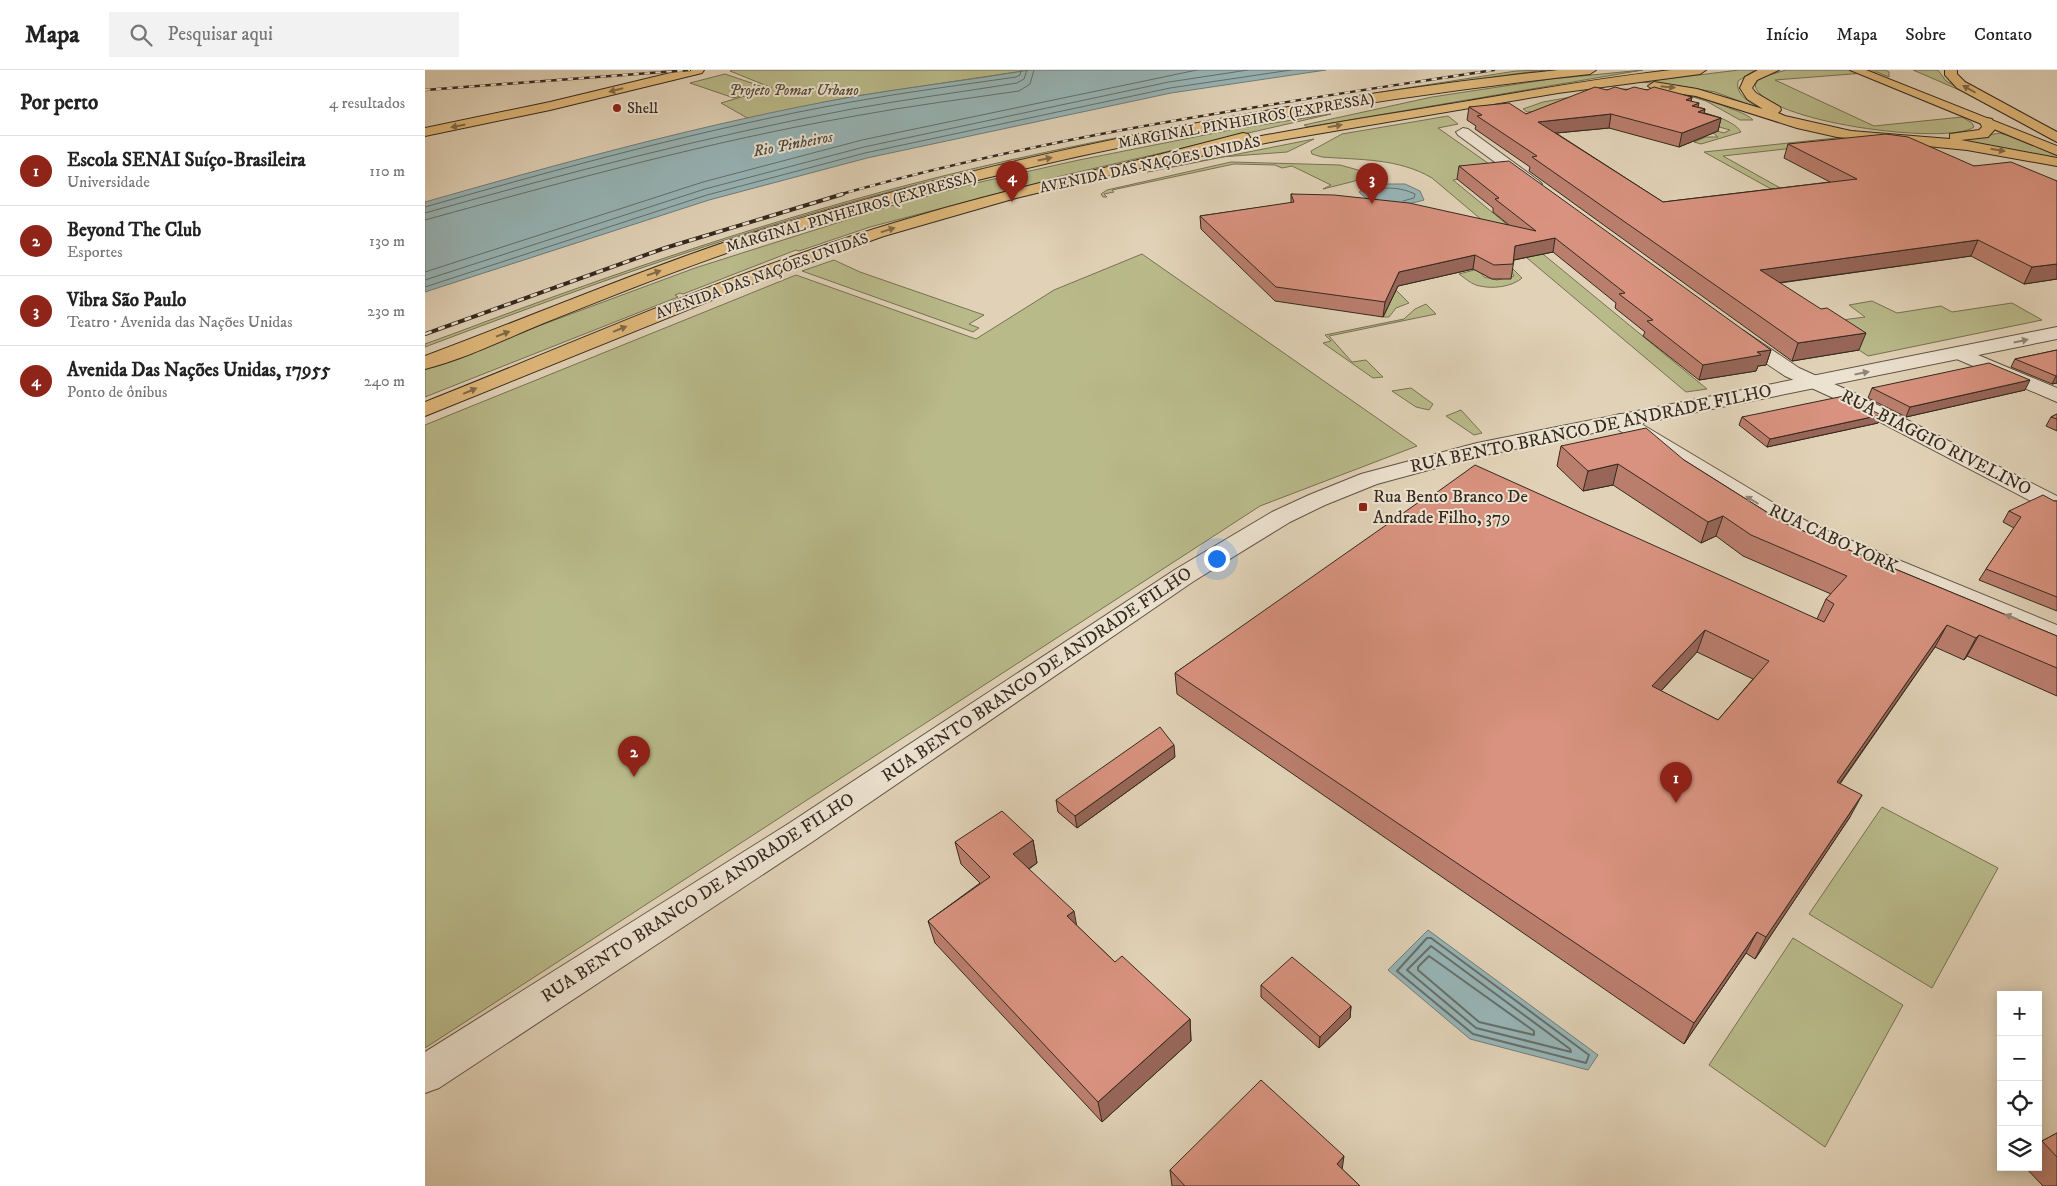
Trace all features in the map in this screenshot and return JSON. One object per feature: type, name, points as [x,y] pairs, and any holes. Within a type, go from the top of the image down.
[{"type":"main road","points":[[425,132],[550,106],[697,70]]},
{"type":"main road","name":"MARGINAL PINHEIROS (EXPRESSA)","points":[[425,363],[641,278],[692,260],[868,204],[957,180],[1096,148],[1268,115],[1531,76],[1590,70]]},
{"type":"main road","name":"AVENIDA DAS NAÇÕES UNIDAS","points":[[425,410],[578,346],[799,259],[983,203],[1128,167],[1318,129],[1550,91],[1699,70]]},
{"type":"main road","points":[[1773,70],[1754,76],[1747,82],[1745,88],[1751,96],[1763,105],[1805,120],[1869,131],[1948,137],[1983,134],[1989,128],[1987,122]]},
{"type":"main road","points":[[1856,70],[2057,151]]},
{"type":"main road","points":[[1951,70],[1951,75],[1961,84],[2057,139]]},
{"type":"main road","points":[[1128,167],[1381,103],[1531,76]]},
{"type":"main road","points":[[1913,79],[2057,139]]},
{"type":"main road","points":[[1550,91],[1617,86],[1681,89],[1721,98],[1775,118],[1823,130],[1870,137],[1975,146],[2057,162]]},
{"type":"street","points":[[1463,132],[1551,197]]},
{"type":"street","name":"RUA BIAGGIO RIVELINO","points":[[1727,327],[1791,372],[2057,505]]},
{"type":"street","name":"RUA BENTO BRANCO DE ANDRADE FILHO","points":[[425,1074],[800,833],[1185,574],[1281,517],[1369,479],[1426,462],[2057,333]]},
{"type":"street","points":[[1959,353],[2057,396]]},
{"type":"street","name":"RUA CABO YORK","points":[[1620,421],[1778,516],[1809,532],[2057,635]]},
{"type":"green space","name":"Projeto Pomar Urbano","points":[[1030,70],[850,97],[749,119],[721,103],[772,88],[730,71]]},
{"type":"green space","points":[[1546,70],[1418,88],[1124,139],[918,184],[819,211],[706,246],[593,285],[425,347],[425,344],[698,247],[820,209],[943,176],[1085,144],[1228,117],[1516,71]]},
{"type":"green space","points":[[1643,70],[1308,127],[1304,125],[1432,97],[1551,79]]},
{"type":"green space","points":[[1739,70],[1755,70],[1738,81],[1743,97],[1764,110],[1795,120],[1833,128],[1940,139],[1963,140],[2000,133],[2057,155],[2057,158],[1980,144],[1877,136],[1829,129],[1785,118],[1715,92],[1641,82]]},
{"type":"green space","points":[[1786,70],[1885,70],[1889,72],[1889,77],[1877,72],[1775,80],[1874,126],[1962,117],[1972,123],[1974,127],[1957,132],[1930,134],[1895,132],[1820,120],[1788,110],[1765,98],[1755,85],[1759,78]]},
{"type":"green space","points":[[1913,70],[1938,70],[1946,81],[1978,98]]},
{"type":"green space","points":[[725,74],[766,88],[734,98],[690,83]]},
{"type":"green space","points":[[1616,89],[1677,93],[1541,111],[1527,112],[1523,109],[1543,102]]},
{"type":"green space","points":[[1689,96],[1715,103],[1735,110],[1753,120],[1740,120],[1706,101]]},
{"type":"green space","points":[[1685,108],[1723,119],[1737,127],[1741,132],[1701,144],[1694,142],[1706,137],[1718,137],[1713,133],[1717,131],[1724,133],[1730,130],[1712,125]]},
{"type":"green space","points":[[1331,114],[1048,179],[870,227],[799,251],[796,250],[683,294],[680,293],[675,295],[678,297],[425,397],[425,368],[695,268],[887,207],[976,183],[1079,160],[1235,129]]},
{"type":"green space","points":[[1448,116],[1458,124],[1438,128],[1502,173],[1453,180],[1707,389],[1686,392],[1432,178],[1419,171],[1392,163],[1322,157],[1312,154],[1311,151],[1342,134]]},
{"type":"green space","points":[[1836,138],[1856,141],[1723,156],[1791,194],[1782,195],[1704,152]]},
{"type":"green space","points":[[1314,139],[1287,152],[1224,157]]},
{"type":"green space","points":[[1221,157],[1224,157],[1147,172]]},
{"type":"green space","points":[[1231,162],[1340,165],[1358,170],[1362,175],[1355,181],[1323,189],[1331,185],[1292,166],[1282,168],[1275,165],[1234,164],[1112,190],[1114,192],[1104,194],[1107,197],[1103,197],[1101,194],[1107,190]]},
{"type":"green space","points":[[1659,217],[1827,322],[1865,317],[1849,305],[1872,301],[1897,313],[1941,306],[1952,312],[2012,303],[2042,320],[1868,356]]},
{"type":"green space","points":[[1142,254],[1417,446],[1260,506],[425,1048],[425,425],[796,275],[976,339],[1054,290]]},
{"type":"green space","points":[[834,260],[860,272],[984,315],[969,324],[979,328],[973,332],[802,271]]},
{"type":"green space","points":[[1478,269],[1484,277],[1497,280],[1514,276],[1510,269],[1513,269],[1522,278],[1507,285],[1490,287],[1474,284],[1459,274]]},
{"type":"green space","points":[[1396,290],[1409,303],[1396,308],[1389,317],[1383,317]]},
{"type":"green space","points":[[1426,304],[1436,314],[1329,336],[1352,362],[1366,360],[1383,377],[1373,378],[1323,343],[1331,341],[1325,335],[1404,319],[1415,309]]},
{"type":"green space","points":[[1411,388],[1433,404],[1429,410],[1416,407],[1392,391]]},
{"type":"green space","points":[[1461,410],[1482,433],[1474,435],[1446,416]]},
{"type":"green space","points":[[1882,807],[1998,868],[1932,988],[1809,914]]},
{"type":"green space","points":[[1793,938],[1903,1005],[1825,1147],[1709,1065]]},
{"type":"water","name":"Rio Pinheiros","points":[[1030,70],[1326,70],[1171,93],[867,158],[709,200],[425,292],[425,202],[583,158],[797,107]]},
{"type":"water","points":[[1405,184],[1420,191],[1424,200],[1399,205],[1381,204],[1365,197],[1359,192],[1369,186]]},
{"type":"water","points":[[1428,930],[1598,1055],[1588,1070],[1470,1039],[1388,970]]},
{"type":"building","points":[[1595,87],[1607,90],[1615,87],[1626,90],[1634,87],[1647,90],[1654,87],[1692,97],[1686,100],[1699,103],[1692,106],[1705,109],[1698,112],[1721,118],[1682,133],[1611,114],[1538,122],[1663,202],[1857,179],[1788,144],[1886,134],[1908,137],[1974,166],[2011,162],[2057,181],[2057,264],[2032,267],[1978,240],[1760,270],[1821,309],[1827,308],[1866,333],[1798,343],[1532,157],[1537,156],[1477,116],[1482,115],[1469,107],[1509,103],[1526,114]]},
{"type":"building","points":[[1509,161],[1771,350],[1757,352],[1761,355],[1703,365],[1647,321],[1653,320],[1619,294],[1625,293],[1555,238],[1515,246],[1513,264],[1494,265],[1475,255],[1399,272],[1385,302],[1276,287],[1200,216],[1294,202],[1291,194],[1334,195],[1409,203],[1536,231],[1495,199],[1499,198],[1459,166]]},
{"type":"building","points":[[2057,350],[2057,376],[2015,359]]},
{"type":"building","points":[[1989,363],[2030,380],[1910,407],[1872,388]]},
{"type":"building","points":[[1844,396],[1881,415],[1770,439],[1742,417]]},
{"type":"building","points":[[1646,428],[1684,460],[1784,523],[2057,636],[2057,668],[1979,635],[1976,638],[1947,625],[1837,782],[1862,795],[1766,937],[1757,932],[1694,1023],[1175,673],[1419,502],[1422,503],[1475,465],[1824,622],[1834,604],[1826,599],[1847,576],[1751,535],[1723,516],[1708,522],[1618,464],[1588,471],[1561,446]],"holes":[[[1705,630],[1769,661],[1718,720],[1652,686]]]},
{"type":"building","points":[[2043,495],[2057,501],[2057,597],[1986,569],[2021,517],[2009,511]]},
{"type":"building","points":[[1160,727],[1174,745],[1075,816],[1056,800]]},
{"type":"building","points":[[1002,811],[1033,840],[1013,854],[1074,911],[1067,916],[1115,962],[1122,956],[1190,1019],[1098,1102],[928,921],[990,877],[955,842]]},
{"type":"building","points":[[1292,957],[1351,1006],[1320,1037],[1261,985]]},
{"type":"building","points":[[1261,1080],[1344,1156],[1337,1164],[1360,1186],[1185,1186],[1170,1170]]},
{"type":"building","points":[[2057,1133],[2057,1157],[2042,1141]]},
{"type":"railway","points":[[425,90],[690,70]]},
{"type":"railway","points":[[838,195],[1000,155],[1164,122],[1494,70]]},
{"type":"railway","points":[[425,334],[665,248],[843,194]]},
{"type":"place","name":"Shell","points":[[617,108]]},
{"type":"place","name":"Avenida Das Nações Unidas, 17955","points":[[1012,202]]},
{"type":"place","name":"Vibra São Paulo","points":[[1372,204]]},
{"type":"place","name":"Rua Bento Branco De Andrade Filho, 379","points":[[1363,507]]},
{"type":"place","name":"Beyond The Club","points":[[634,777]]},
{"type":"place","name":"Escola SENAI Suíço-Brasileira","points":[[1676,803]]}]
